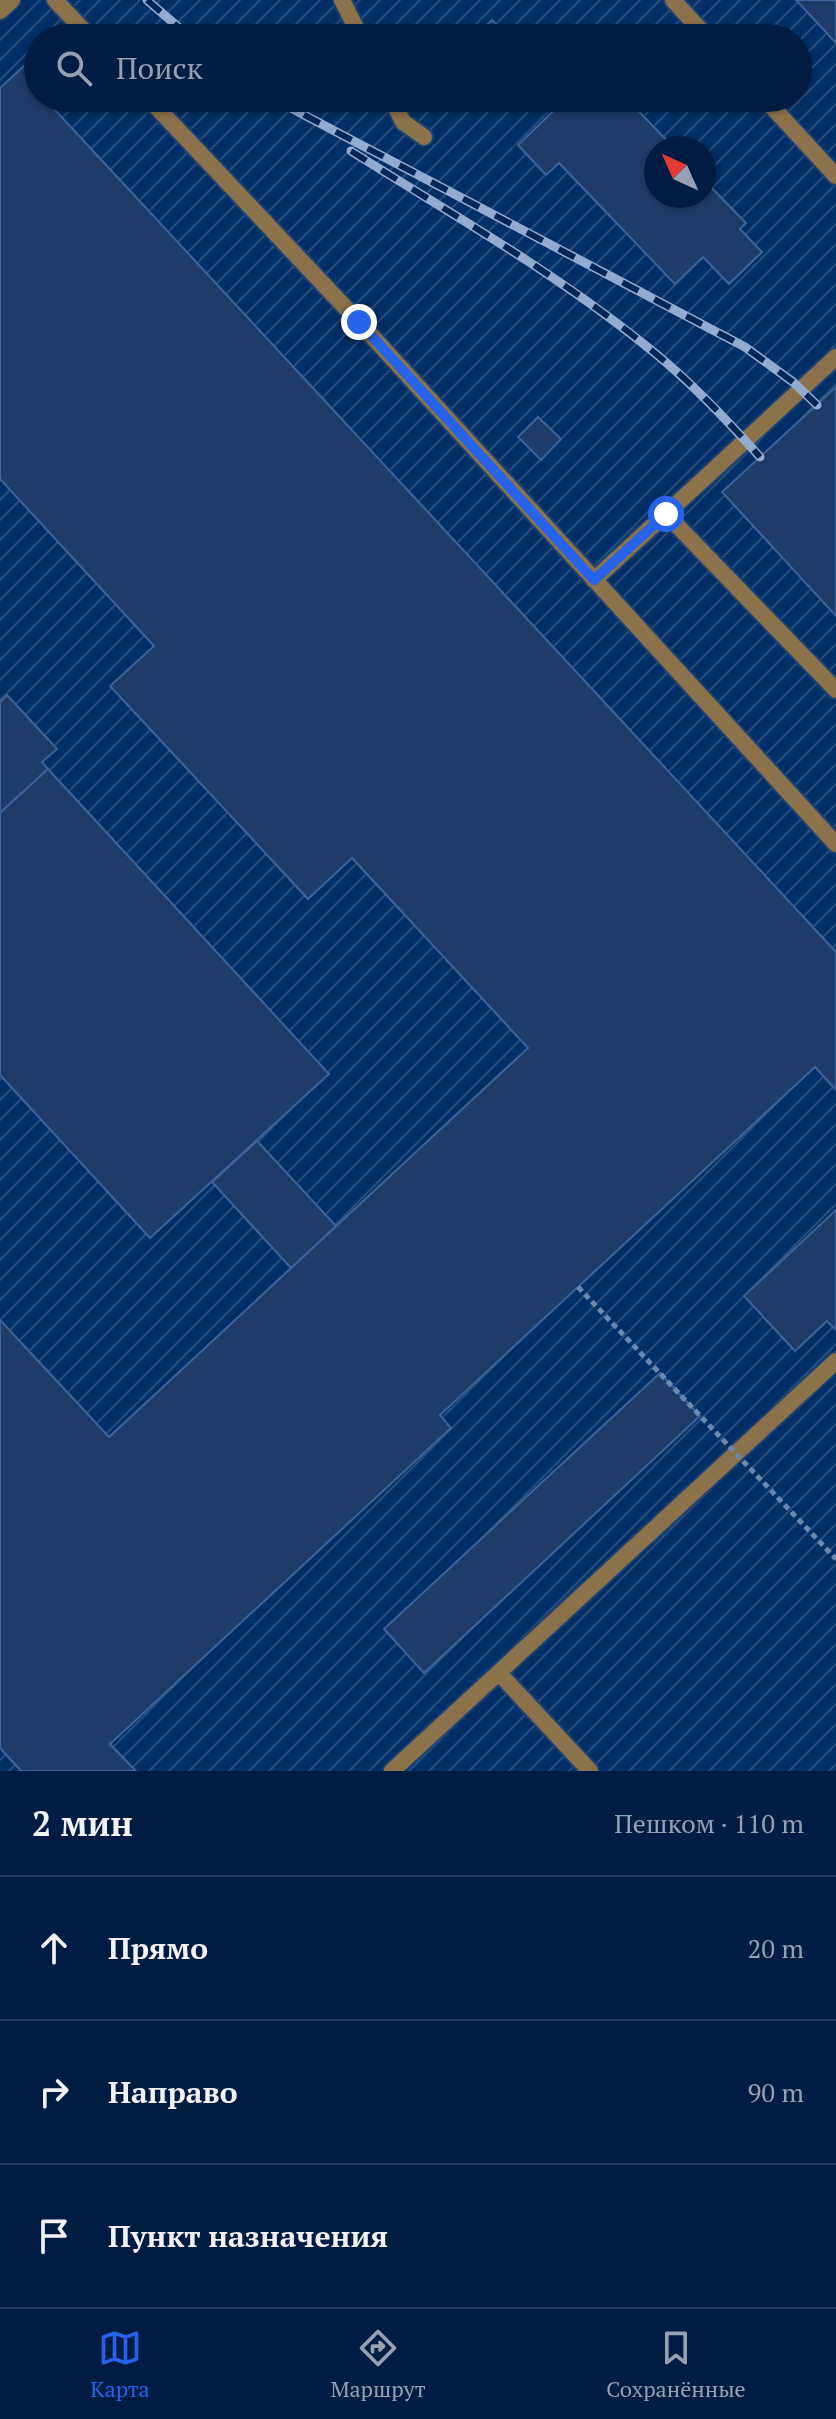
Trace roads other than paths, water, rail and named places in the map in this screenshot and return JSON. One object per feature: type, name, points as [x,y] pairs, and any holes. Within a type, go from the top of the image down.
[{"type":"lane","points":[[0,11],[12,0]]},
{"type":"lane","points":[[55,0],[78,24]]},
{"type":"lane","points":[[342,0],[354,24]]},
{"type":"lane","points":[[673,0],[695,24]]},
{"type":"lane","points":[[161,112],[359,322],[836,844]]},
{"type":"lane","points":[[398,112],[403,122],[424,137]]},
{"type":"lane","points":[[777,112],[836,176]]},
{"type":"lane","points":[[594,580],[836,357]]},
{"type":"lane","points":[[666,514],[836,690]]},
{"type":"lane","points":[[392,1771],[836,1361]]},
{"type":"lane","points":[[499,1673],[590,1771]]},
{"type":"railway","points":[[147,0],[175,24]]},
{"type":"railway","points":[[299,112],[745,347],[793,382],[817,405]]},
{"type":"railway","points":[[351,151],[507,248],[620,326],[684,378],[760,457]]}]
